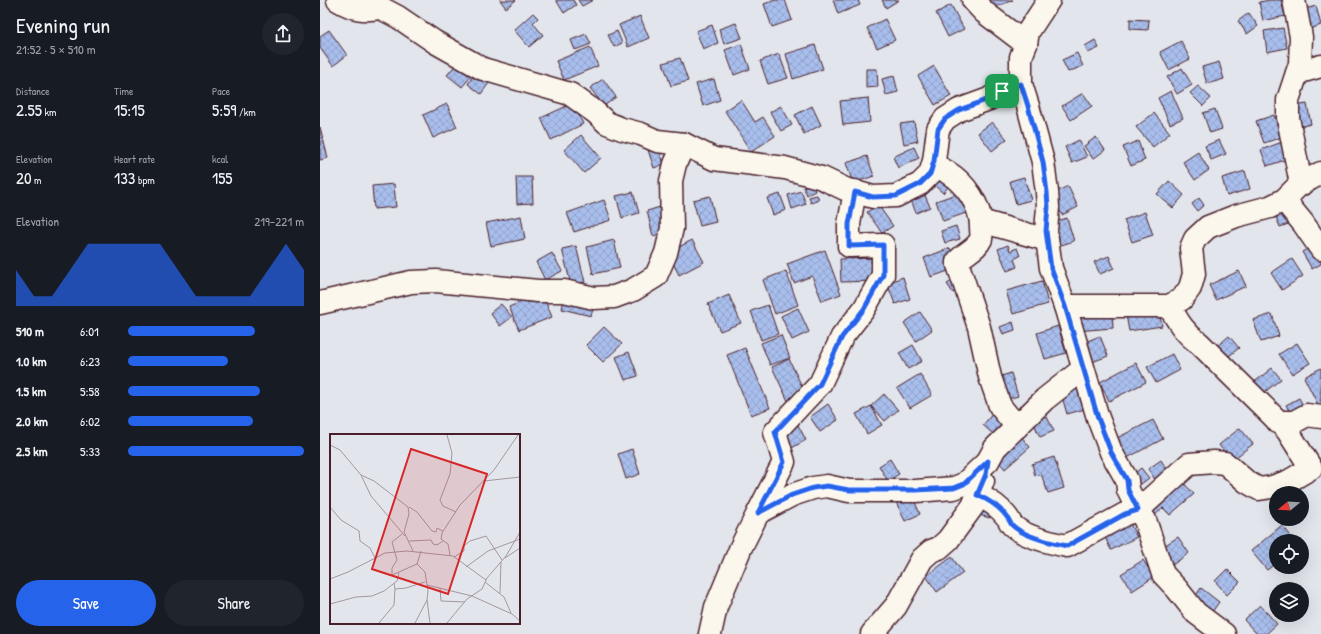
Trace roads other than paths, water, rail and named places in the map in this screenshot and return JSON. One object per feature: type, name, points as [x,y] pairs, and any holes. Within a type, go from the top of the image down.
[{"type":"street","points":[[338,0],[347,5],[363,10],[377,4],[398,16],[435,42],[483,69],[570,94],[607,122],[622,129],[641,134],[657,141],[684,144],[714,160],[785,168],[822,178],[855,192],[873,197],[896,196],[920,184],[930,174],[938,140],[938,129],[945,119],[959,110],[989,99],[1002,91],[1021,84]]},
{"type":"street","points":[[973,0],[984,12],[1026,44]]},
{"type":"street","points":[[1049,0],[1028,32],[1026,44],[1020,57],[1021,84],[1043,162],[1048,207],[1046,231],[1051,268],[1065,306],[1098,418],[1111,452],[1127,480],[1128,490],[1145,520],[1163,574],[1196,613],[1224,634]]},
{"type":"street","points":[[1294,0],[1301,37],[1300,64],[1288,100],[1288,118],[1301,184]]},
{"type":"street","points":[[1297,73],[1321,66]]},
{"type":"street","points":[[320,303],[410,282],[436,281],[538,291],[564,291],[594,298],[614,297],[633,290],[656,276],[666,253],[672,228],[671,181],[675,164],[684,144]]},
{"type":"street","points":[[933,165],[947,172],[963,185],[975,202],[981,221],[981,238],[974,249],[961,256],[957,262],[979,327],[990,377],[1000,406],[1017,427]]},
{"type":"street","points":[[1065,306],[1169,306],[1182,299],[1190,288],[1194,274],[1191,248],[1195,239],[1208,227],[1236,216],[1270,207],[1284,200],[1301,184],[1321,174]]},
{"type":"street","points":[[710,634],[716,607],[742,547],[784,462],[775,432],[820,384],[842,337],[864,309],[883,275],[883,245],[849,246],[849,224],[855,192]]},
{"type":"street","points":[[1284,200],[1321,250]]},
{"type":"street","points":[[981,221],[1047,240]]},
{"type":"street","points":[[977,495],[989,500],[999,507],[1012,525],[1022,531],[1043,540],[1067,546],[1125,514],[1138,510],[1189,464],[1214,462],[1225,463],[1247,482],[1259,488],[1272,487],[1289,481],[1311,468],[1287,430],[1203,347],[1190,337],[1169,306]]},
{"type":"street","points":[[758,513],[792,495],[813,488],[827,486],[849,490],[916,490],[954,488],[964,484],[988,461],[995,448],[1045,399],[1083,369]]},
{"type":"street","points":[[1278,422],[1294,422],[1307,415],[1321,417]]},
{"type":"street","points":[[872,634],[896,606],[922,559],[948,540],[973,506],[986,474],[988,461]]}]
